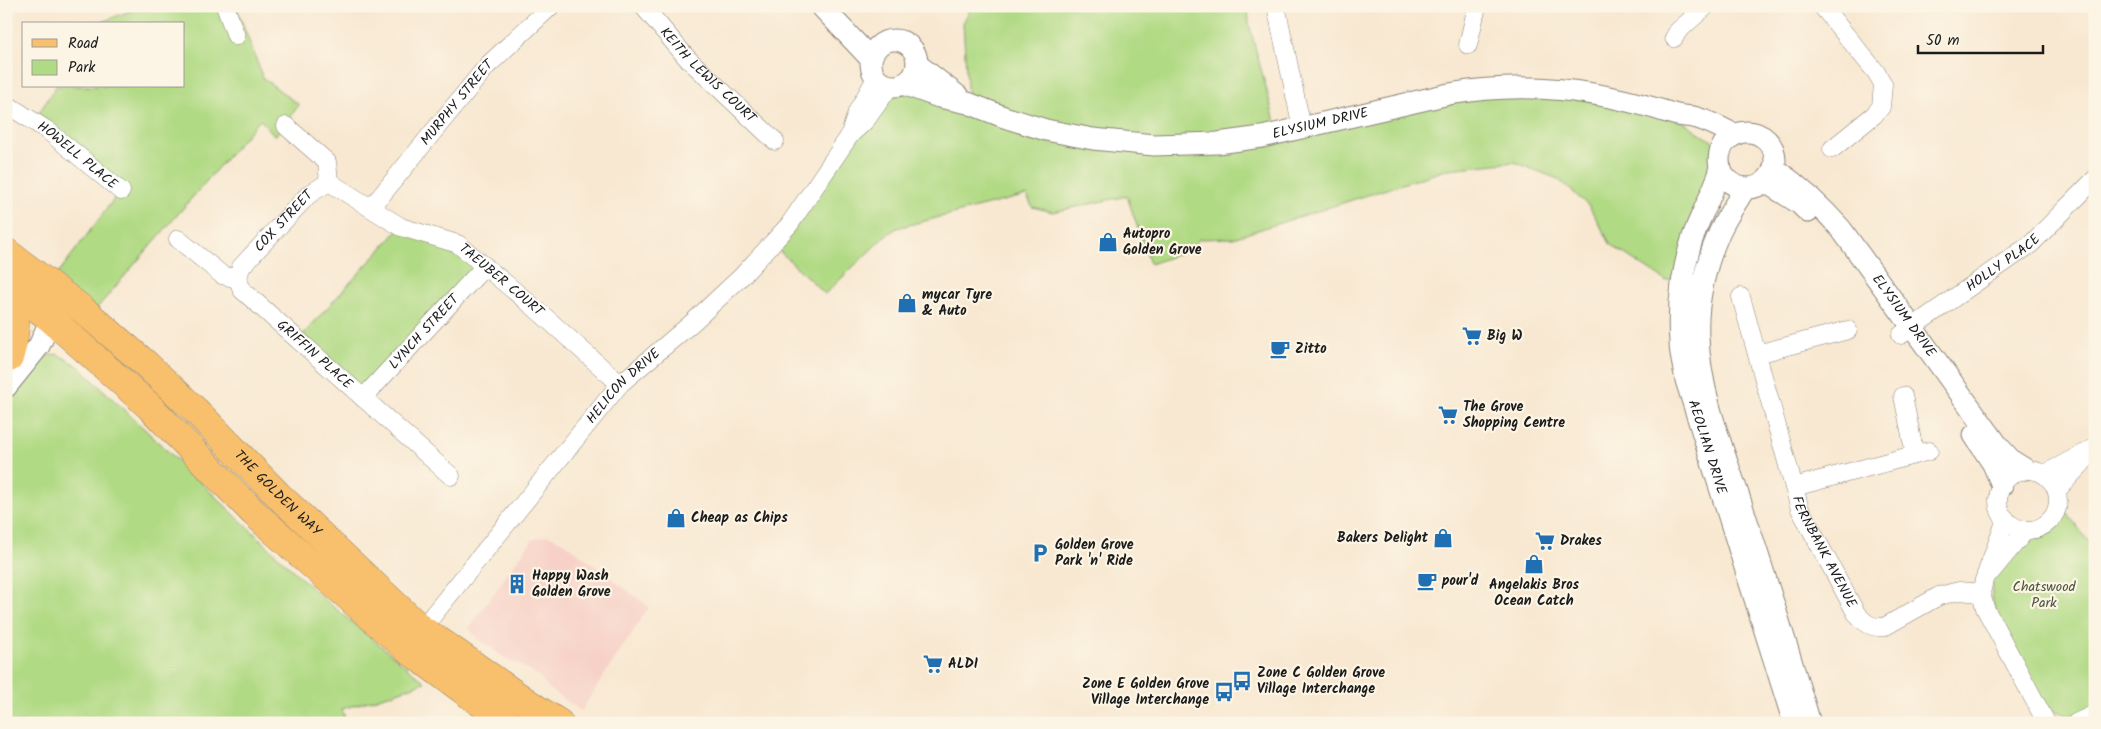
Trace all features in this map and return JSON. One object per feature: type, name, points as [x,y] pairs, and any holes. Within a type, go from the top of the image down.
[{"type":"main road","name":"THE GOLDEN WAY","points":[[11,272],[82,309],[147,365],[278,495],[414,639],[449,647],[533,707],[559,723]]},
{"type":"main road","points":[[11,272],[51,319],[82,309]]},
{"type":"main road","points":[[8,360],[17,324],[11,272]]},
{"type":"main road","name":"THE GOLDEN WAY","points":[[51,319],[149,406],[254,513],[414,639],[508,723]]},
{"type":"street","points":[[225,6],[236,36]]},
{"type":"street","name":"MURPHY STREET","points":[[372,208],[487,66],[551,6]]},
{"type":"street","name":"KEITH LEWIS COURT","points":[[643,6],[687,58],[775,141]]},
{"type":"street","points":[[1276,6],[1302,128]]},
{"type":"street","points":[[1468,45],[1477,6]]},
{"type":"street","points":[[1674,38],[1678,31],[1706,6]]},
{"type":"street","points":[[1822,6],[1876,72],[1883,84],[1880,107],[1874,115],[1832,149]]},
{"type":"street","name":"ELYSIUM DRIVE","points":[[825,10],[884,70],[939,97],[968,103],[1046,130],[1093,139],[1135,144],[1218,143],[1262,137],[1449,94],[1481,89],[1520,87],[1593,92],[1630,100],[1672,114],[1695,118],[1735,135]]},
{"type":"street","name":"ELYSIUM DRIVE","points":[[884,70],[892,40],[907,44],[913,50],[917,64],[968,103]]},
{"type":"street","points":[[884,70],[909,80],[915,73],[917,64]]},
{"type":"street","name":"HELICON DRIVE","points":[[414,639],[620,384],[693,322],[742,276],[789,225],[850,135],[866,120],[884,70]]},
{"type":"street","name":"HOWELL PLACE","points":[[6,104],[47,130],[121,191]]},
{"type":"street","name":"ELYSIUM DRIVE","points":[[1672,114],[1696,129],[1720,161]]},
{"type":"street","points":[[286,126],[326,162],[335,185]]},
{"type":"street","points":[[1747,132],[1760,135],[1768,141],[1773,151],[1761,179],[1731,182],[1720,161],[1727,141],[1735,135],[1747,132]]},
{"type":"street","name":"AEOLIAN DRIVE","points":[[1720,161],[1714,188],[1697,227],[1686,260],[1679,314],[1680,343],[1686,380],[1794,723]]},
{"type":"street","name":"ELYSIUM DRIVE","points":[[1761,179],[1800,203],[1906,331],[1998,447],[2012,461],[2035,472]]},
{"type":"street","name":"AEOLIAN DRIVE","points":[[1761,179],[1721,229],[1709,259],[1699,309],[1698,337],[1704,385],[1714,421],[1777,610],[1810,723]]},
{"type":"street","name":"HOLLY PLACE","points":[[1906,331],[2031,244],[2095,179]]},
{"type":"street","name":"TAEUBER COURT","points":[[335,185],[401,227],[458,244],[620,384]]},
{"type":"street","name":"COX STREET","points":[[238,279],[241,267],[308,195],[335,185]]},
{"type":"street","points":[[178,239],[222,275],[238,279]]},
{"type":"street","name":"LYNCH STREET","points":[[363,398],[485,266]]},
{"type":"street","name":"GRIFFIN PLACE","points":[[238,279],[242,290],[250,298],[451,476]]},
{"type":"street","name":"FERNBANK AVENUE","points":[[1741,298],[1800,509],[1856,613],[1866,624],[1874,628],[1884,627],[1939,596],[1983,586]]},
{"type":"street","points":[[8,360],[28,335],[51,319]]},
{"type":"street","points":[[6,387],[39,346],[51,319]]},
{"type":"street","points":[[1757,354],[1848,330]]},
{"type":"street","name":"ELYSIUM DRIVE","points":[[1906,331],[1980,443],[2002,484]]},
{"type":"street","points":[[1794,487],[1922,453],[1903,396]]},
{"type":"street","points":[[2035,472],[2052,481],[2057,490],[2058,509],[2053,517],[2039,528],[2026,530],[2016,527],[2006,519],[1998,504],[2002,484],[2009,476],[2035,472],[2095,448]]},
{"type":"street","points":[[2057,490],[2095,448]]},
{"type":"street","points":[[2006,519],[1983,586],[1985,608],[2046,722],[2053,720],[2062,723]]},
{"type":"street","points":[[1983,586],[2026,530]]},
{"type":"street","points":[[2076,723],[2095,714]]},
{"type":"shaded area","points":[[547,535],[564,542],[649,607],[581,711],[548,688],[540,677],[519,664],[511,662],[477,638],[469,628],[532,540]]},
{"type":"green space","points":[[142,6],[236,6],[263,78],[299,105],[275,136],[260,119],[90,316],[50,284],[120,191],[34,121],[55,88],[185,88],[185,22],[102,22]]},
{"type":"green space","points":[[972,6],[1248,6],[1249,24],[1278,133],[1511,88],[1672,114],[1722,148],[1721,169],[1684,275],[1666,281],[1611,245],[1589,206],[1558,179],[1514,162],[1449,169],[1233,238],[1199,239],[1191,250],[1150,264],[1127,196],[1053,212],[1032,207],[1027,195],[897,228],[886,235],[825,294],[772,244],[890,86],[968,103],[963,23]]},
{"type":"green space","points":[[401,227],[485,266],[363,398],[298,340]]},
{"type":"green space","points":[[57,354],[77,365],[319,595],[425,682],[342,709],[346,723],[6,723],[6,404],[47,356]]},
{"type":"green space","name":"Chatswood Park","points":[[2061,505],[2095,550],[2095,706],[2070,716],[2053,710],[2047,712],[1996,614],[1992,597],[1992,581],[2028,536],[2041,533],[2055,523]]},
{"type":"place","name":"Autopro Golden Grove","points":[[1108,242]]},
{"type":"place","name":"mycar Tyre & Auto","points":[[907,303]]},
{"type":"place","name":"Big W","points":[[1472,336]]},
{"type":"place","name":"Zitto","points":[[1280,349]]},
{"type":"place","name":"The Grove Shopping Centre","points":[[1448,415]]},
{"type":"place","name":"Cheap as Chips","points":[[676,518]]},
{"type":"place","name":"Bakers Delight","points":[[1443,538]]},
{"type":"place","name":"Drakes","points":[[1545,541]]},
{"type":"place","name":"Golden Grove Park 'n' Ride","points":[[1040,553]]},
{"type":"place","name":"Angelakis Bros Ocean Catch","points":[[1534,564]]},
{"type":"place","name":"pour'd","points":[[1427,581]]},
{"type":"place","name":"Happy Wash Golden Grove","points":[[517,584]]},
{"type":"place","name":"ALDI","points":[[933,664]]},
{"type":"place","name":"Zone C Golden Grove Village Interchange","points":[[1242,681]]},
{"type":"place","name":"Zone E Golden Grove Village Interchange","points":[[1224,692]]}]
